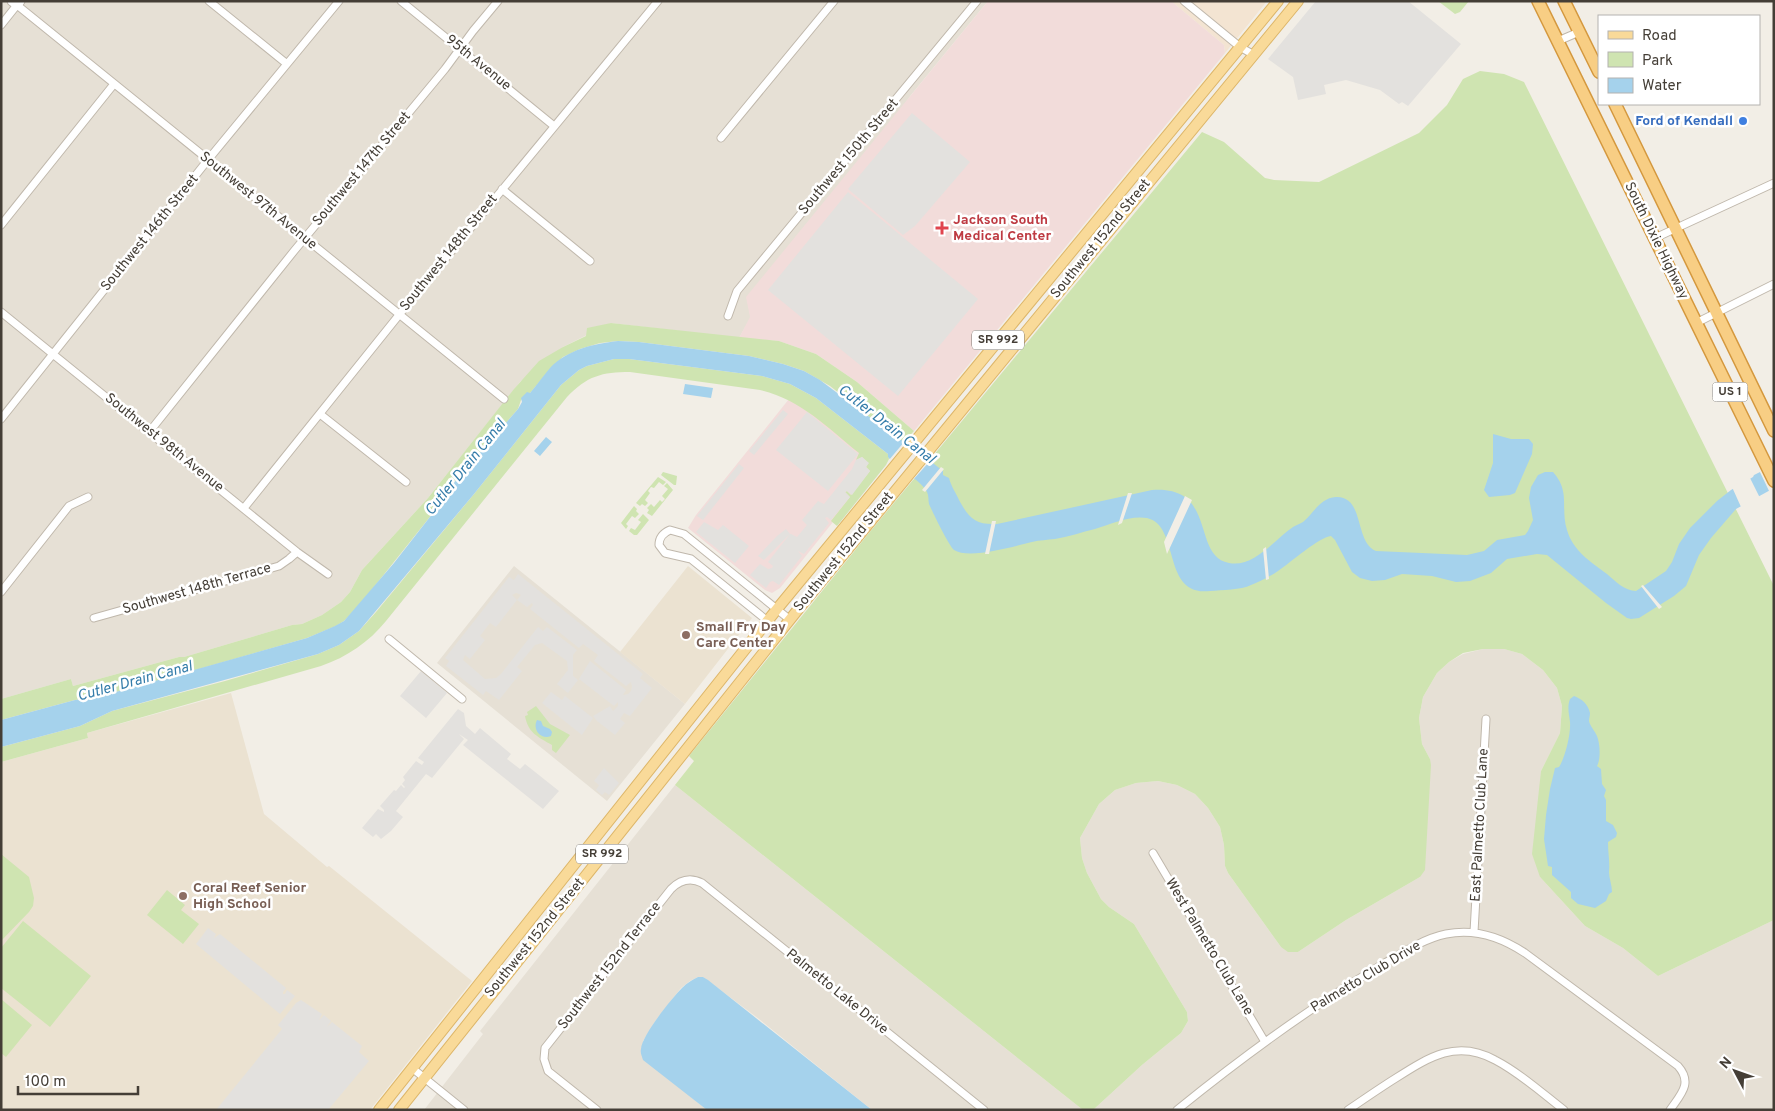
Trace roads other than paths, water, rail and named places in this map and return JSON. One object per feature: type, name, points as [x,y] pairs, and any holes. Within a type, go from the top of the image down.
[{"type":"highway","name":"South Dixie Highway","points":[[1538,1],[1774,481]]},
{"type":"highway","points":[[1564,1],[1598,70]]},
{"type":"highway","name":"South Dixie Highway","points":[[1616,105],[1774,432]]},
{"type":"main road","name":"Southwest 152nd Street","points":[[379,1110],[777,609],[1278,1]]},
{"type":"main road","name":"Southwest 152nd Street","points":[[399,1110],[789,619],[1298,1]]},
{"type":"street","points":[[209,1],[287,64]]},
{"type":"street","name":"Southwest 146th Street","points":[[1,419],[208,160],[339,1]]},
{"type":"street","name":"95th Avenue","points":[[401,1],[554,126]]},
{"type":"street","name":"Southwest 147th Street","points":[[150,432],[304,238],[461,49],[498,1]]},
{"type":"street","name":"Southwest 148th Street","points":[[244,508],[398,315],[658,1]]},
{"type":"street","points":[[721,138],[834,1]]},
{"type":"street","name":"Southwest 150th Street","points":[[728,316],[737,291],[977,1]]},
{"type":"street","points":[[1184,1],[1240,47],[1254,54]]},
{"type":"street","points":[[1,25],[16,3]]},
{"type":"street","name":"Southwest 97th Avenue","points":[[16,3],[398,315],[504,399]]},
{"type":"street","points":[[1558,41],[1579,32]]},
{"type":"street","points":[[1,225],[114,84]]},
{"type":"street","points":[[1655,238],[1774,183]]},
{"type":"street","points":[[502,189],[590,261]]},
{"type":"street","points":[[1696,322],[1774,284]]},
{"type":"street","name":"Southwest 98th Avenue","points":[[1,312],[54,353],[297,552],[328,574]]},
{"type":"street","points":[[320,414],[406,482]]},
{"type":"street","points":[[1,592],[69,506],[88,497]]},
{"type":"street","points":[[780,631],[691,559],[665,553],[660,545],[660,537],[670,530],[684,534],[789,619]]},
{"type":"street","name":"Southwest 148th Terrace","points":[[94,618],[279,566],[297,552]]},
{"type":"street","points":[[389,639],[462,699]]},
{"type":"street","name":"East Palmetto Club Lane","points":[[1474,932],[1486,719]]},
{"type":"street","name":"West Palmetto Club Lane","points":[[1153,853],[1265,1042]]},
{"type":"street","name":"Southwest 152nd Terrace","points":[[597,1110],[548,1071],[544,1062],[544,1051],[671,889],[680,882],[688,880]]},
{"type":"street","name":"Palmetto Lake Drive","points":[[688,880],[702,883],[984,1110]]},
{"type":"street","name":"Palmetto Club Drive","points":[[1177,1110],[1265,1042],[1364,976],[1423,942],[1444,934],[1474,932],[1501,939],[1525,953],[1678,1066],[1686,1080],[1682,1093],[1670,1110]]},
{"type":"street","points":[[1348,1110],[1432,1056],[1455,1051],[1477,1053],[1496,1060],[1564,1110]]},
{"type":"street","points":[[412,1068],[464,1110]]},
{"type":"water","points":[[618,341],[749,356],[804,371],[820,380],[868,416],[892,431],[897,438],[909,444],[943,471],[943,475],[949,478],[966,511],[978,522],[997,524],[1152,490],[1173,491],[1187,498],[1201,522],[1210,548],[1217,558],[1229,563],[1247,561],[1255,557],[1286,532],[1303,522],[1321,503],[1336,497],[1345,499],[1351,504],[1356,511],[1365,539],[1369,546],[1376,551],[1467,555],[1484,551],[1497,540],[1525,535],[1533,520],[1529,498],[1531,487],[1538,475],[1545,472],[1553,472],[1562,486],[1567,530],[1578,550],[1624,587],[1636,591],[1666,571],[1672,562],[1679,544],[1690,528],[1731,490],[1774,465],[1774,488],[1736,509],[1699,555],[1686,586],[1674,596],[1639,618],[1627,618],[1547,555],[1537,554],[1507,559],[1491,573],[1470,581],[1456,582],[1432,576],[1402,574],[1385,580],[1372,581],[1360,578],[1352,572],[1331,536],[1312,545],[1272,575],[1247,587],[1231,590],[1195,590],[1184,583],[1177,573],[1169,546],[1157,524],[1141,517],[1127,519],[1055,539],[1035,541],[981,553],[961,553],[954,550],[945,536],[933,514],[928,494],[924,487],[892,461],[888,454],[816,398],[790,384],[762,376],[629,359],[614,359],[587,366],[561,385],[474,494],[359,631],[339,645],[318,654],[112,711],[80,726],[1,747],[1,720],[75,700],[98,697],[307,638],[344,621],[394,563],[452,485],[518,409],[522,402],[521,398],[527,392],[530,393],[550,368],[565,356],[582,348]]},
{"type":"water","points":[[685,384],[713,388],[711,398],[683,394]]},
{"type":"water","points":[[1493,434],[1511,439],[1529,439],[1533,444],[1532,454],[1515,493],[1510,495],[1489,497],[1484,490],[1493,463]]},
{"type":"water","points":[[546,437],[552,442],[540,456],[534,451]]},
{"type":"water","points":[[1574,696],[1584,702],[1590,713],[1589,720],[1599,743],[1600,755],[1597,766],[1601,769],[1602,784],[1606,790],[1604,796],[1606,800],[1606,821],[1613,825],[1617,833],[1616,837],[1608,842],[1609,874],[1612,892],[1606,901],[1595,908],[1578,904],[1571,898],[1571,892],[1552,875],[1552,867],[1548,866],[1544,839],[1550,789],[1555,768],[1559,767],[1567,746],[1570,733],[1568,711],[1570,699]]},
{"type":"water","points":[[537,720],[541,721],[543,726],[550,729],[552,732],[551,736],[544,737],[538,733],[536,727]]},
{"type":"water","points":[[698,977],[708,980],[872,1110],[707,1110],[643,1060],[641,1052],[646,1035],[665,1008],[684,986]]},
{"type":"place","name":"Ford of Kendall","points":[[1743,121]]},
{"type":"place","name":"Jackson South Medical Center","points":[[942,228]]},
{"type":"place","name":"Small Fry Day Care Center","points":[[686,635]]},
{"type":"place","name":"Coral Reef Senior High School","points":[[183,896]]},
{"type":"water label","name":"Cutler Drain Canal","points":[[886,425]]},
{"type":"water label","name":"Cutler Drain Canal","points":[[466,468]]},
{"type":"water label","name":"Cutler Drain Canal","points":[[135,682]]}]
